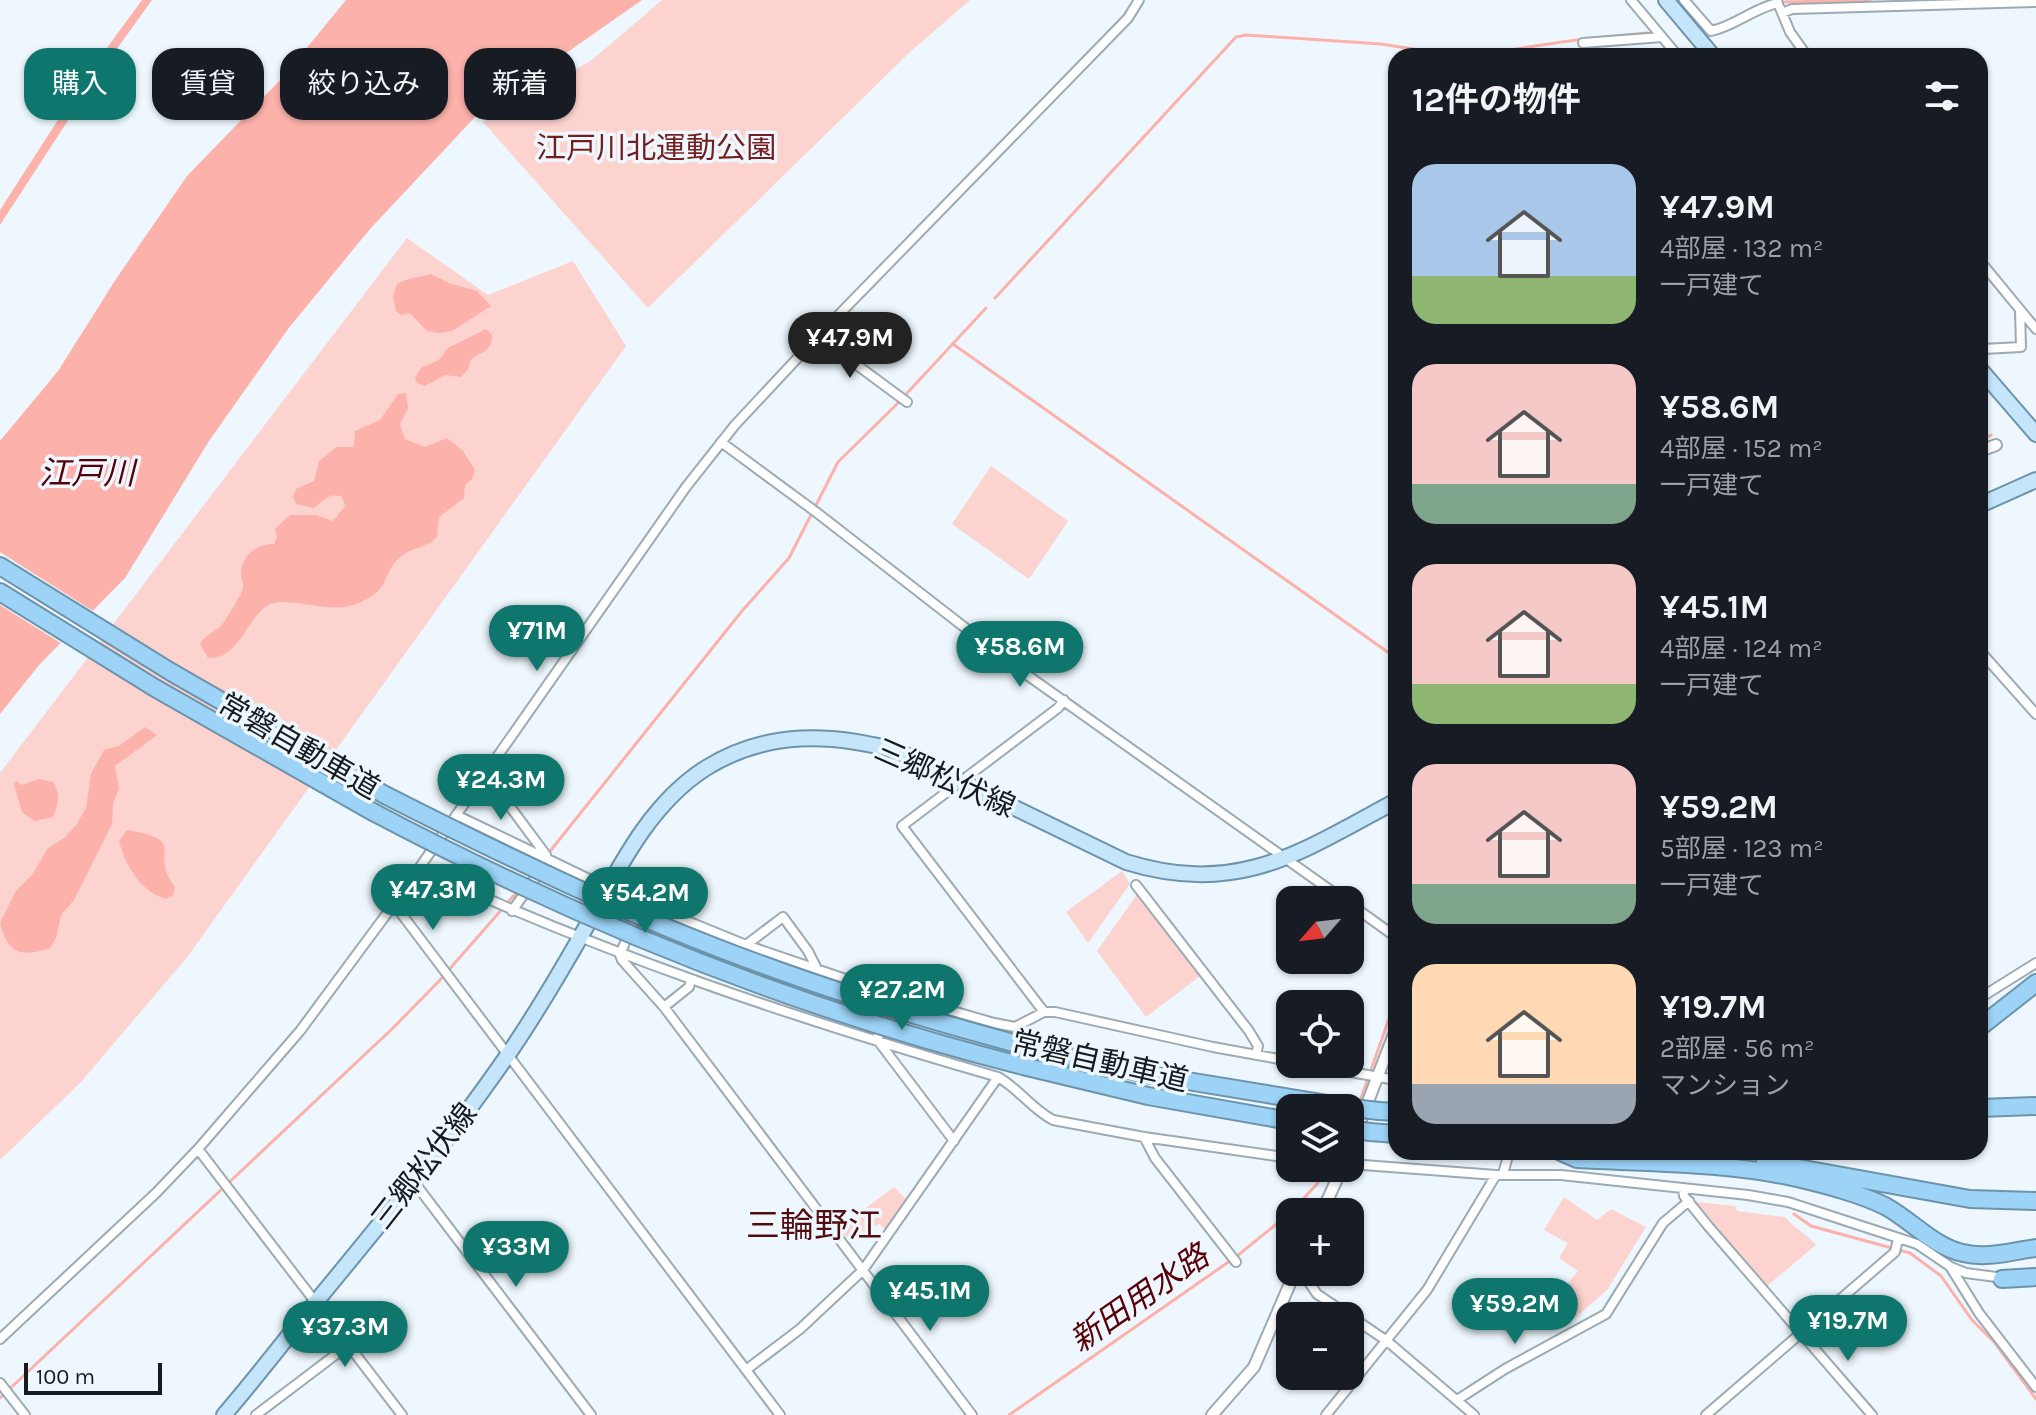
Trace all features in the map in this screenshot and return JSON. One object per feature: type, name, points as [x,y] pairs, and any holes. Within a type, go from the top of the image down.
[{"type":"highway","name":"常磐自動車道","points":[[0,566],[275,734],[385,795],[544,874],[656,923],[765,966],[928,1019],[1032,1048],[1151,1075],[1276,1096]]},
{"type":"highway","name":"常磐自動車道","points":[[0,592],[155,688],[416,835],[647,942],[757,986],[938,1044],[1148,1096],[1276,1119]]},
{"type":"highway","points":[[1988,1021],[2036,983]]},
{"type":"highway","points":[[1988,1108],[2036,1106]]},
{"type":"highway","name":"常磐自動車道","points":[[1364,1109],[1387,1112]]},
{"type":"highway","points":[[1364,1131],[1388,1133]]},
{"type":"highway","points":[[1595,1160],[1724,1167],[1798,1179],[1885,1206],[1954,1251],[1985,1255],[2036,1248]]},
{"type":"highway","points":[[1736,1160],[1777,1164],[1970,1199],[2036,1201]]},
{"type":"highway","points":[[2002,1279],[2036,1274]]},
{"type":"main road","points":[[1666,0],[1706,48]]},
{"type":"main road","points":[[1698,38],[1702,48]]},
{"type":"main road","points":[[1988,378],[2036,434]]},
{"type":"main road","points":[[1988,501],[2036,480]]},
{"type":"main road","name":"三郷松伏線","points":[[224,1415],[414,1182],[507,1056],[647,826],[682,786],[706,768],[752,747],[800,737],[860,741],[898,751],[1090,846],[1148,869],[1177,875],[1223,876],[1247,871],[1286,858],[1388,805]]},
{"type":"street","points":[[1631,0],[1671,48]]},
{"type":"street","points":[[1684,0],[1711,31],[1722,29],[1763,6],[1778,2],[1800,48]]},
{"type":"street","points":[[0,1339],[90,1258],[198,1149],[300,1031],[394,904],[686,487],[721,442],[820,334],[1026,124],[1141,1]]},
{"type":"street","points":[[1782,13],[1792,9],[2036,2]]},
{"type":"street","points":[[1583,43],[1662,37]]},
{"type":"street","points":[[1988,271],[2036,329]]},
{"type":"street","points":[[1988,349],[2021,347],[2020,310]]},
{"type":"street","points":[[820,334],[823,340],[907,402]]},
{"type":"street","points":[[721,442],[942,611],[1325,886]]},
{"type":"street","points":[[1988,448],[1996,445]]},
{"type":"street","points":[[1988,660],[2036,714]]},
{"type":"street","points":[[1044,1012],[902,826],[1058,708],[1064,700]]},
{"type":"street","points":[[485,773],[546,857]]},
{"type":"street","points":[[456,815],[641,903],[746,945],[889,992],[1015,1027],[1044,1012],[1055,1012],[1276,1059]]},
{"type":"street","points":[[506,909],[546,857]]},
{"type":"street","points":[[419,868],[506,909],[620,955],[879,1042],[994,1076],[1011,1084],[1042,1114],[1053,1120],[1276,1156]]},
{"type":"street","points":[[1136,885],[1249,1031],[1258,1046],[1256,1055]]},
{"type":"street","points":[[620,955],[641,903]]},
{"type":"street","points":[[394,904],[780,1415]]},
{"type":"street","points":[[1364,914],[1388,931]]},
{"type":"street","points":[[746,945],[783,917],[817,969]]},
{"type":"street","points":[[717,989],[736,941]]},
{"type":"street","points":[[620,955],[664,1007],[972,1415]]},
{"type":"street","points":[[1988,993],[2036,963]]},
{"type":"street","points":[[664,1007],[689,987],[691,980]]},
{"type":"street","points":[[889,992],[879,1042],[954,1141]]},
{"type":"street","points":[[746,1370],[800,1329],[863,1270],[954,1141],[994,1076],[1005,1025]]},
{"type":"street","points":[[1364,1102],[1372,1075],[1388,1044]]},
{"type":"street","points":[[1364,1074],[1388,1078]]},
{"type":"street","points":[[1144,1137],[1155,1158],[1236,1262]]},
{"type":"street","points":[[198,1149],[402,1415]]},
{"type":"street","points":[[1326,1415],[1437,1275],[1507,1160]]},
{"type":"street","points":[[1364,1165],[1561,1175],[1789,1198],[1930,1251],[1951,1267],[1966,1273],[2002,1279]]},
{"type":"street","points":[[414,1182],[591,1415]]},
{"type":"street","points":[[1683,1188],[1684,1196],[1872,1415]]},
{"type":"street","points":[[1457,1400],[1495,1375],[1606,1314],[1663,1223],[1689,1201]]},
{"type":"street","points":[[1706,1415],[1895,1252],[1898,1239]]},
{"type":"street","points":[[1951,1267],[1979,1313],[2036,1387]]},
{"type":"street","points":[[1212,1415],[1254,1367],[1289,1286]]},
{"type":"street","points":[[1312,1286],[1329,1302]]},
{"type":"street","points":[[1364,1325],[1387,1341],[1474,1415]]},
{"type":"street","points":[[256,1415],[347,1346]]},
{"type":"street","points":[[0,1383],[25,1415]]},
{"type":"green space","name":"江戸川北運動公園","points":[[662,0],[970,0],[910,52],[648,308],[483,122],[576,120],[576,69],[592,60]]},
{"type":"green space","points":[[407,238],[488,295],[573,261],[626,346],[188,956],[81,1082],[0,1160],[0,773]]},
{"type":"green space","points":[[991,466],[1068,521],[1029,579],[952,524]]},
{"type":"green space","points":[[1122,871],[1130,884],[1088,943],[1066,912]]},
{"type":"green space","points":[[1138,893],[1200,976],[1146,1017],[1097,951]]},
{"type":"green space","points":[[894,1187],[908,1201],[885,1229],[879,1224],[852,1244],[839,1228]]},
{"type":"green space","points":[[1564,1197],[1597,1220],[1611,1209],[1646,1227],[1607,1290],[1567,1325],[1548,1307],[1578,1271],[1559,1258],[1568,1243],[1544,1230]]},
{"type":"green space","points":[[1696,1202],[1735,1206],[1737,1211],[1785,1217],[1816,1245],[1767,1286]]},
{"type":"water","points":[[142,0],[152,0],[117,48],[107,48]]},
{"type":"water","name":"江戸川","points":[[346,0],[642,0],[573,48],[464,48],[464,120],[472,120],[370,229],[288,329],[209,441],[125,578],[39,665],[0,714],[0,441],[58,371],[187,176],[241,120],[264,120],[264,97],[280,80],[280,120],[448,120],[448,48],[307,48]]},
{"type":"water","points":[[58,120],[68,120],[0,225],[0,210]]},
{"type":"water","points":[[431,274],[477,291],[491,306],[452,331],[427,331],[410,313],[401,315],[396,311],[393,297],[397,284]]},
{"type":"water","points":[[486,329],[492,335],[490,345],[471,360],[461,377],[445,375],[425,386],[417,383],[415,377],[421,368],[439,360],[448,348]]},
{"type":"water","points":[[406,393],[408,408],[400,424],[405,439],[425,447],[447,438],[463,451],[475,470],[472,479],[465,485],[464,498],[439,517],[437,537],[400,557],[377,592],[366,599],[335,607],[285,602],[270,604],[255,617],[228,652],[208,658],[200,644],[224,622],[240,596],[243,589],[241,569],[250,552],[274,544],[277,537],[275,529],[290,515],[316,515],[333,521],[345,506],[342,497],[337,496],[326,498],[314,508],[296,504],[293,497],[296,489],[314,481],[319,461],[337,447],[354,447],[355,431],[380,420],[398,394]]},
{"type":"water","points":[[145,727],[157,735],[115,766],[119,788],[113,804],[112,824],[74,900],[61,915],[56,938],[50,948],[31,953],[11,947],[0,923],[16,891],[33,874],[47,849],[64,838],[77,824],[86,808],[91,774],[104,750],[119,746]]},
{"type":"water","points":[[39,779],[53,782],[58,799],[53,817],[34,821],[22,812],[14,784]]},
{"type":"water","points":[[127,830],[158,838],[163,843],[168,875],[175,887],[173,895],[166,899],[157,895],[135,876],[119,841]]},
{"type":"pier","points":[[0,552],[96,613],[64,645],[0,605]]},
{"type":"waterway","points":[[1785,2],[1870,0]]},
{"type":"waterway","points":[[1594,38],[1647,33]]},
{"type":"waterway","points":[[995,298],[1236,37],[1246,35],[1406,48]]},
{"type":"waterway","points":[[1518,48],[1586,39]]},
{"type":"waterway","points":[[547,855],[742,611],[789,558],[838,462],[986,308]]},
{"type":"waterway","points":[[953,344],[1388,652]]},
{"type":"waterway","points":[[0,1398],[393,1028],[517,892]]},
{"type":"waterway","name":"新田用水路","points":[[1362,1094],[1388,1022]]},
{"type":"waterway","name":"新田用水路","points":[[1304,1198],[1318,1182]]},
{"type":"waterway","points":[[1794,1214],[1811,1226],[1910,1253],[1941,1276],[2036,1399]]},
{"type":"waterway","name":"新田用水路","points":[[1009,1415],[1237,1256],[1276,1224]]},
{"type":"district","name":"三輪野江","points":[[814,1225]]}]
